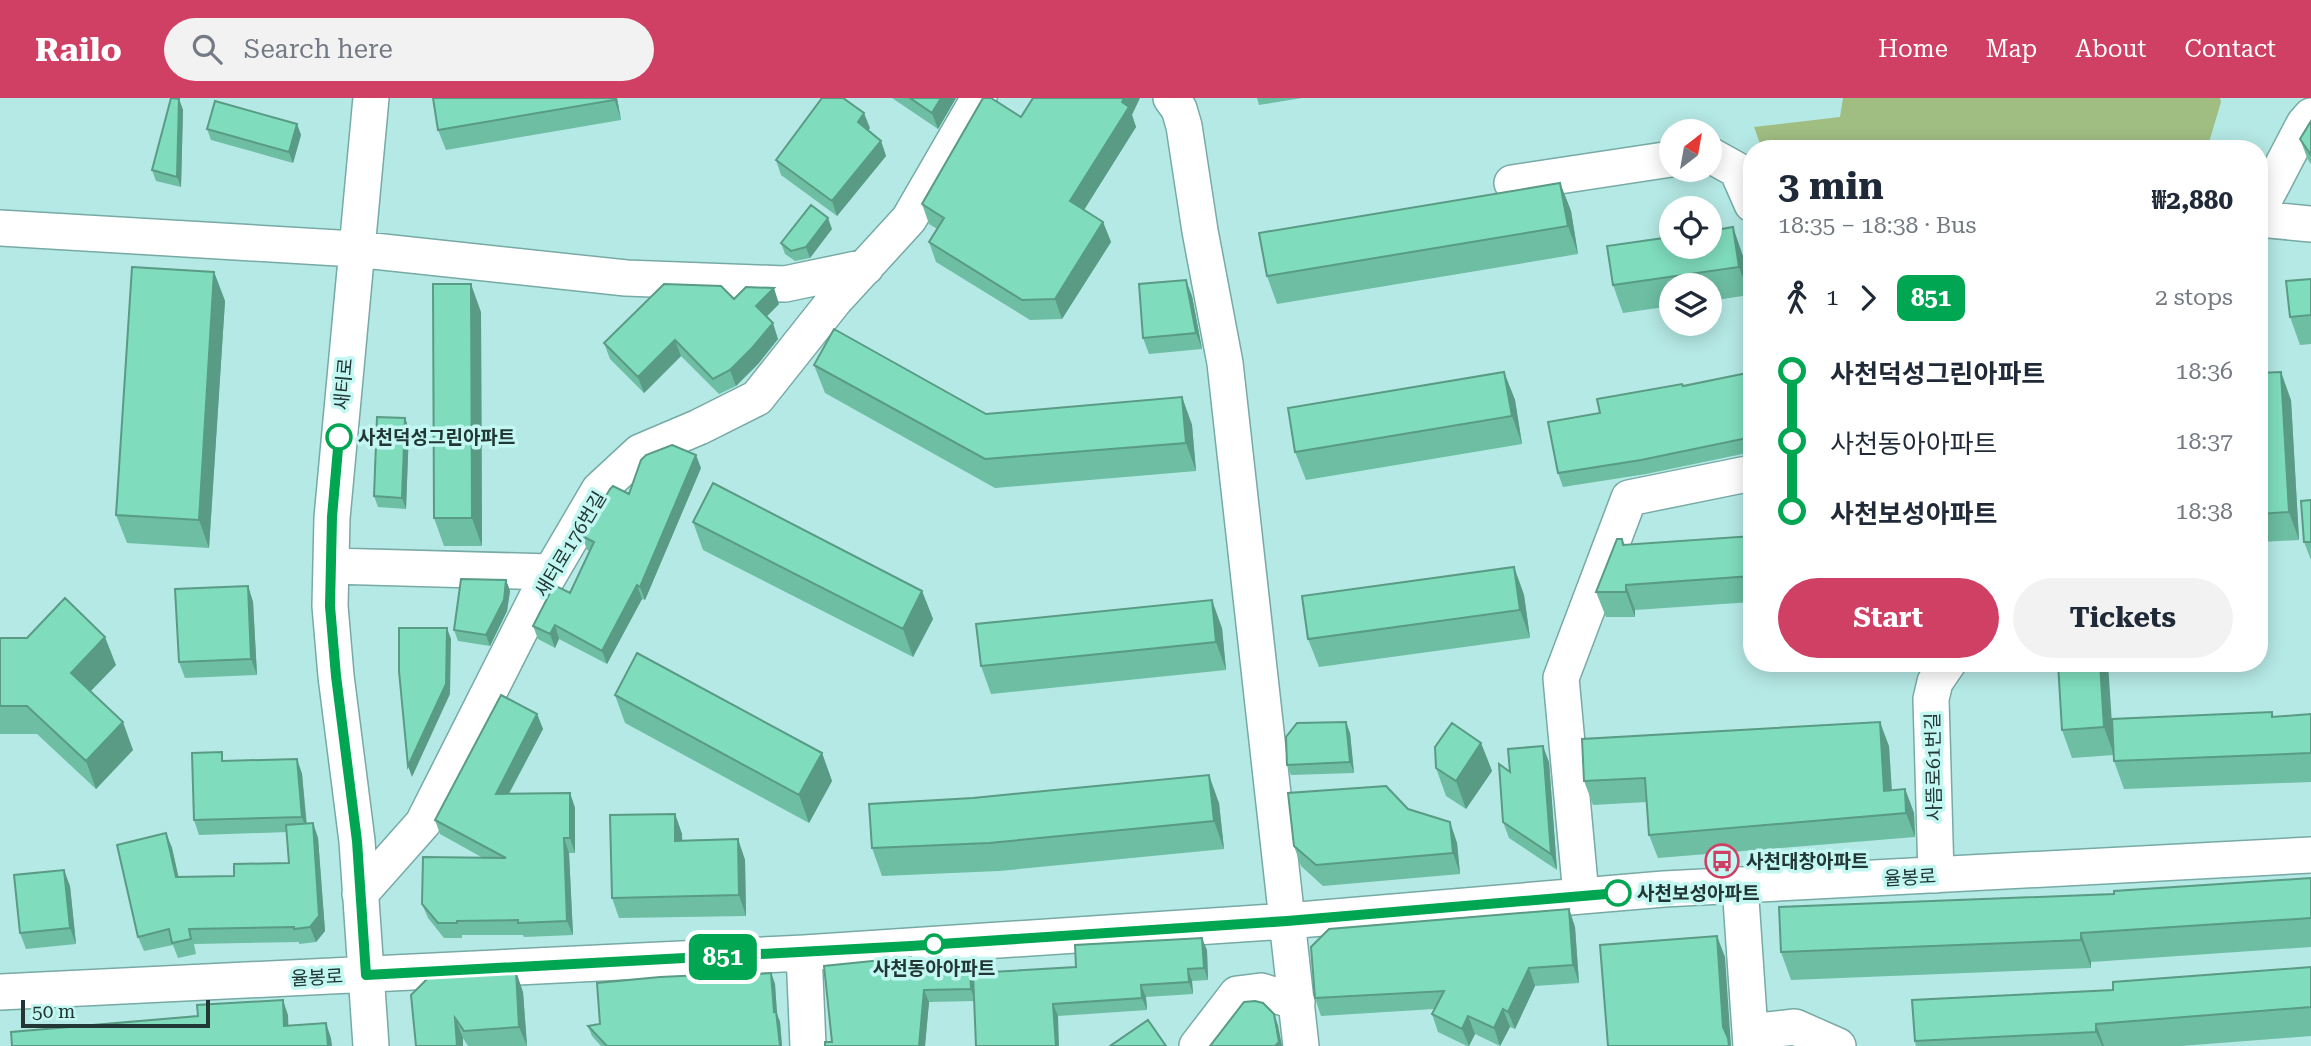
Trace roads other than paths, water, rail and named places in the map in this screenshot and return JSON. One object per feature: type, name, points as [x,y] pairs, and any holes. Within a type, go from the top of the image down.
[{"type":"street","name":"새터로","points":[[369,1037],[357,841],[330,606],[332,517],[371,98]]},
{"type":"street","name":"새터로176번길","points":[[360,894],[423,823],[551,572],[599,490],[640,452],[757,398],[834,301],[909,219],[979,98]]},
{"type":"street","points":[[1171,98],[1179,109],[1184,127],[1225,363],[1301,1046]]},
{"type":"street","points":[[2268,193],[2304,124],[2311,116]]},
{"type":"street","points":[[1512,183],[1659,161]]},
{"type":"street","points":[[1722,162],[1737,170],[1743,184]]},
{"type":"street","points":[[2268,220],[2311,224]]},
{"type":"street","points":[[0,228],[355,249],[626,278],[785,284],[866,267]]},
{"type":"street","points":[[1581,895],[1561,678],[1629,498],[1743,475]]},
{"type":"street","points":[[331,566],[551,572]]},
{"type":"street","name":"사뜸로61번길","points":[[1936,875],[1931,699],[1935,682],[1942,672]]},
{"type":"street","name":"율봉로","points":[[0,992],[804,953],[1287,921],[1581,895],[2311,855]]},
{"type":"street","points":[[1740,885],[1750,1039],[1795,1027],[1838,1046]]},
{"type":"street","points":[[804,953],[808,1046]]},
{"type":"street","points":[[1197,1046],[1237,994],[1261,991],[1297,1002]]},
{"type":"place","name":"사천덕성그린아파트","points":[[339,437]]},
{"type":"place","name":"사천대창아파트","points":[[1722,861]]},
{"type":"place","name":"사천보성아파트","points":[[1618,893]]},
{"type":"place","name":"사천동아아파트","points":[[934,944]]}]
